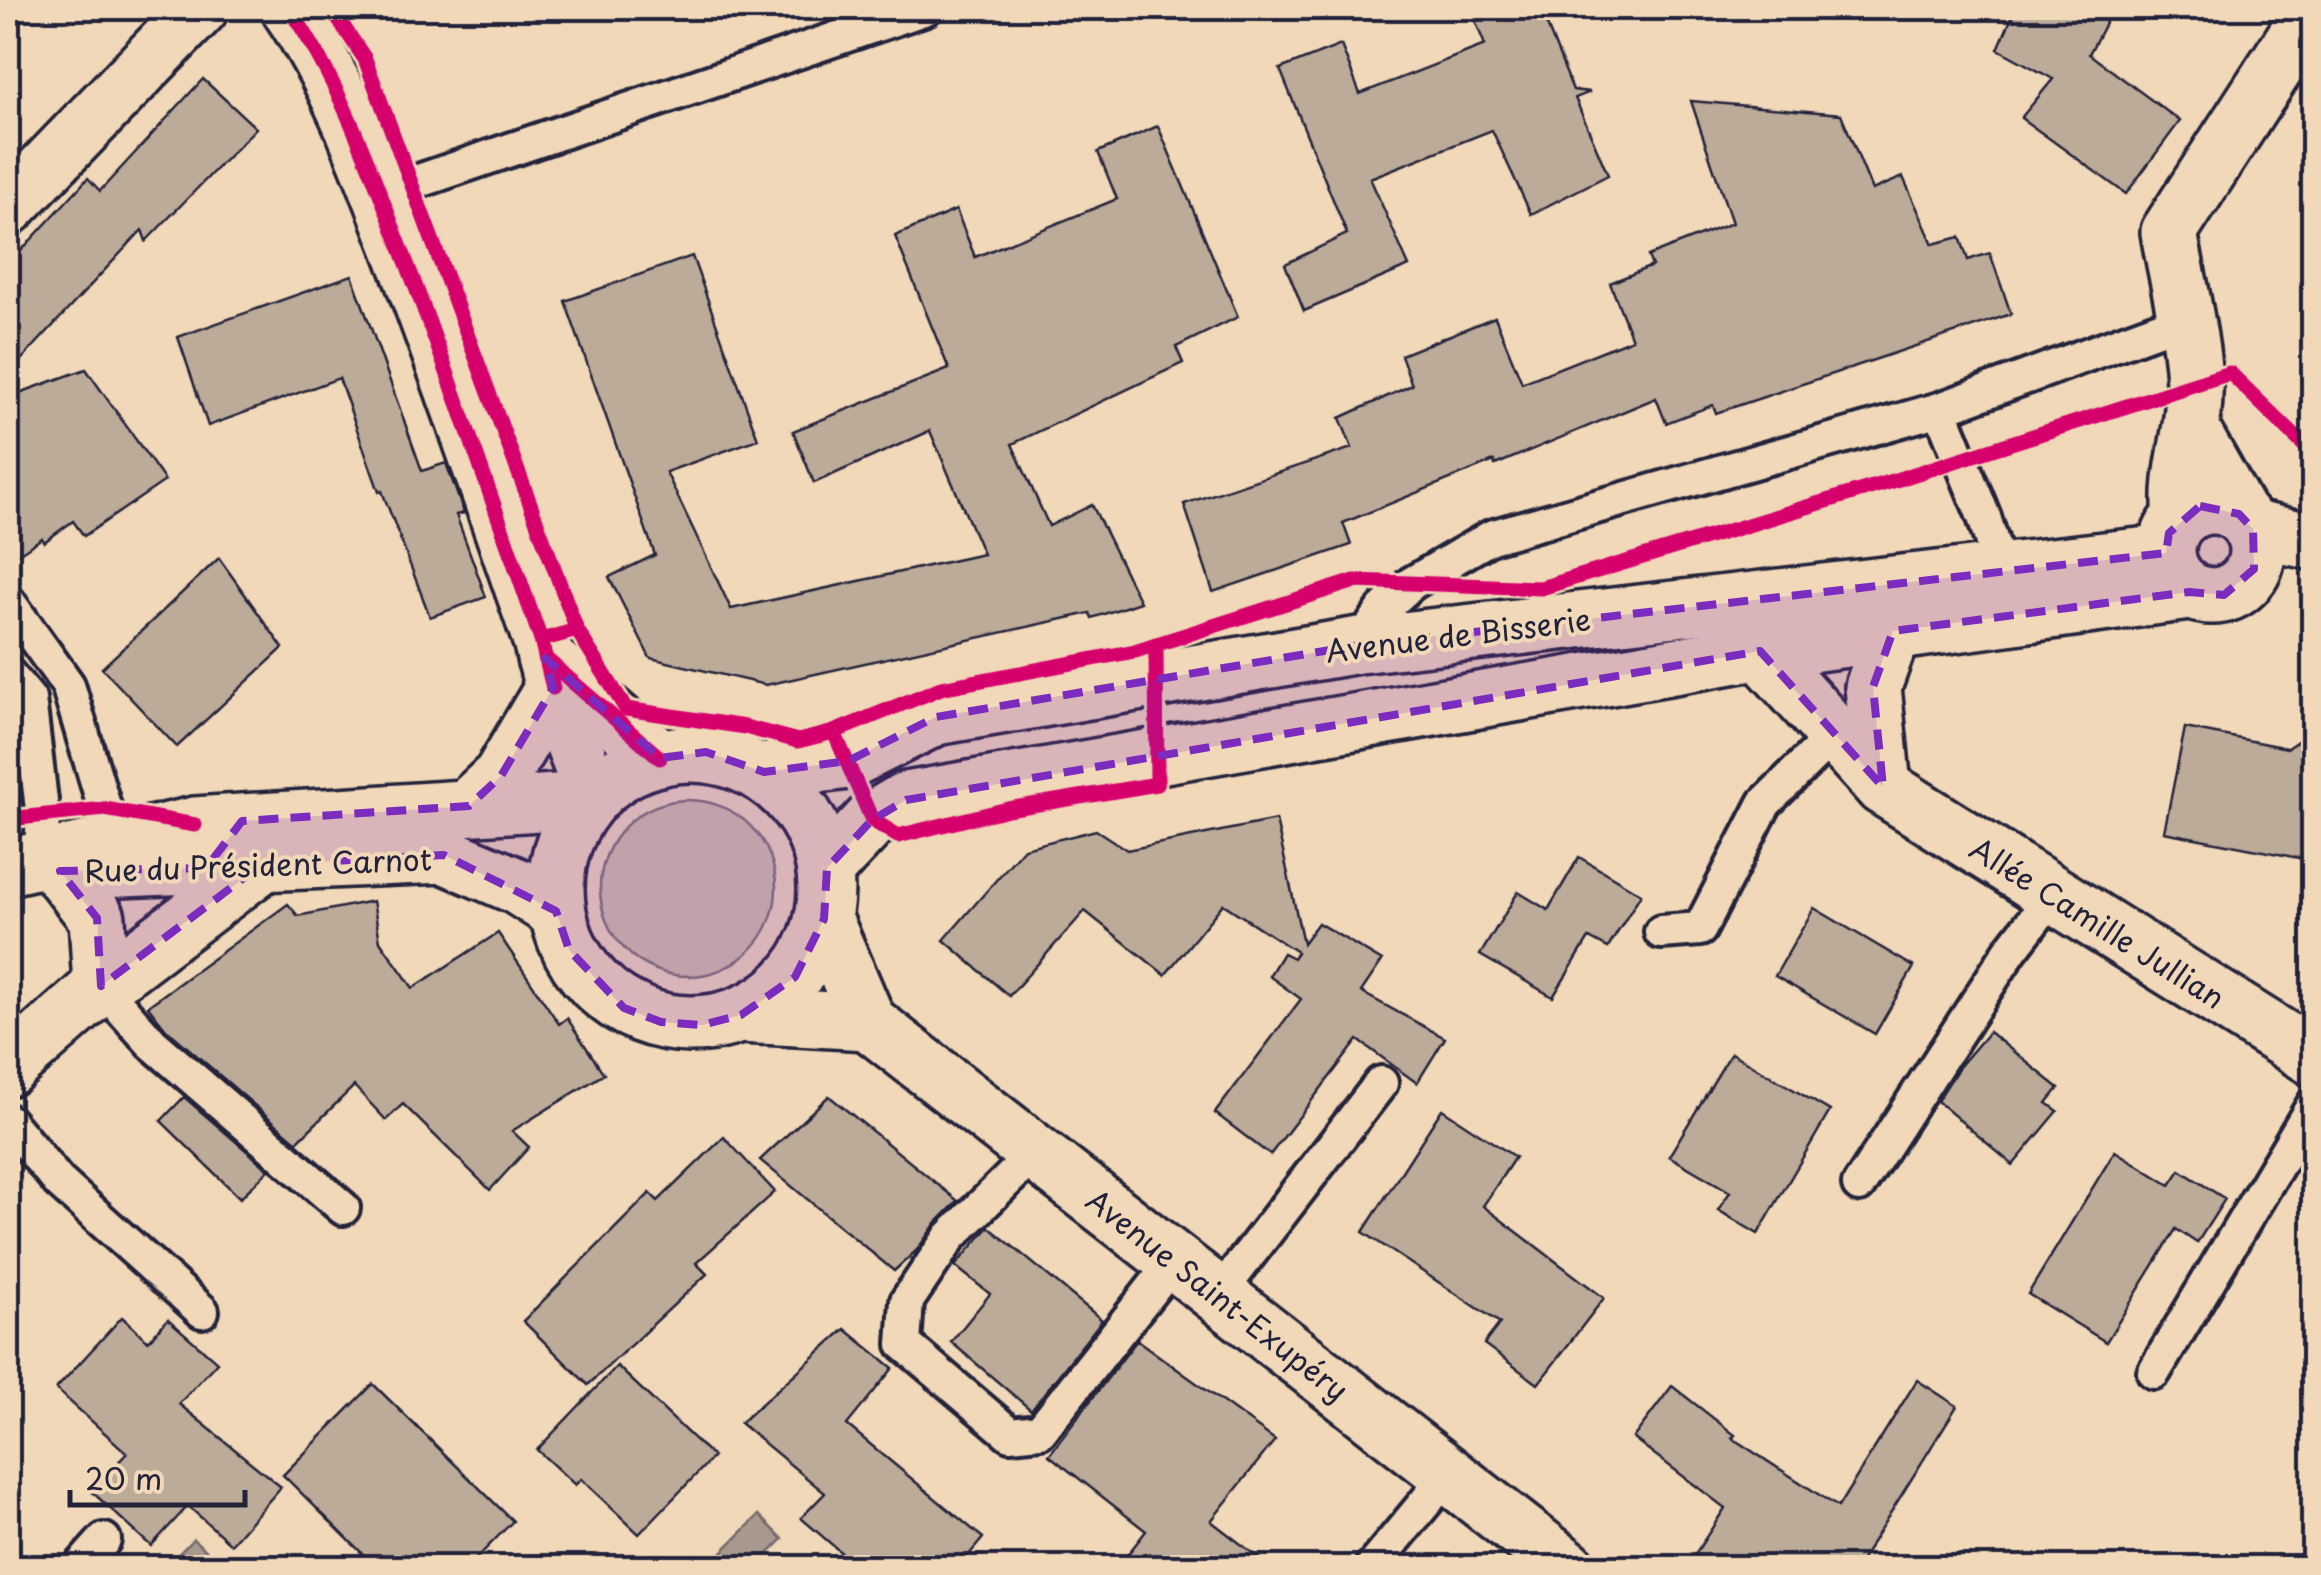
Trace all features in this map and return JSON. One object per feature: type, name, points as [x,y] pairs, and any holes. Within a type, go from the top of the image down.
[{"type":"street","points":[[8,208],[200,8]]},
{"type":"street","points":[[290,8],[345,107],[381,194],[427,315],[590,797]]},
{"type":"street","points":[[2192,432],[2249,537],[2242,586],[2224,595],[2203,596],[2179,554],[2179,494],[2192,432],[2194,384],[2170,232],[2314,8]]},
{"type":"street","points":[[2179,554],[2200,506],[2220,505],[2249,537],[2314,553]]},
{"type":"street","points":[[2249,537],[2314,542]]},
{"type":"street","name":"Avenue de Bisserie","points":[[764,772],[848,761],[936,716],[1359,644],[2179,554]]},
{"type":"street","name":"Avenue de Bisserie","points":[[826,894],[872,820],[906,800],[1893,631],[2179,554]]},
{"type":"street","points":[[1884,787],[1873,687],[1893,631]]},
{"type":"street","name":"Allée Camille Jullian","points":[[1760,651],[1884,787],[2314,1058]]},
{"type":"street","points":[[549,673],[660,758]]},
{"type":"street","points":[[469,806],[501,776],[549,673]]},
{"type":"street","points":[[741,1016],[795,977],[826,894],[801,806],[764,772],[706,752],[644,760],[590,797],[559,852],[556,911],[569,950],[592,983],[624,1008],[662,1022],[702,1024],[741,1016],[868,1022]]},
{"type":"street","name":"Rue du Président Carnot","points":[[29,868],[206,868],[252,843],[469,806],[590,797]]},
{"type":"street","name":"Rue du Président Carnot","points":[[29,868],[194,825],[252,843],[444,855],[517,886],[556,911]]},
{"type":"street","points":[[8,1068],[252,843]]},
{"type":"street","points":[[29,868],[97,918],[101,986]]},
{"type":"street","points":[[101,986],[206,868]]},
{"type":"street","name":"Avenue Saint-Exupéry","points":[[826,894],[868,1022],[1568,1568]]},
{"type":"lane","points":[[381,194],[926,8]]},
{"type":"lane","points":[[1359,644],[1385,608],[1412,583],[1491,538],[1940,409],[2184,318]]},
{"type":"lane","points":[[1940,409],[1984,516],[2001,571]]},
{"type":"lane","points":[[8,601],[68,685],[115,843]]},
{"type":"lane","points":[[8,674],[30,700],[44,818],[29,868]]},
{"type":"lane","points":[[1661,932],[1700,929],[1765,804],[1835,734]]},
{"type":"lane","points":[[1859,1185],[2010,951],[2054,894]]},
{"type":"lane","points":[[101,986],[152,1042],[343,1208]]},
{"type":"lane","points":[[1218,1295],[1381,1083]]},
{"type":"lane","points":[[2154,1372],[2314,1104]]},
{"type":"lane","points":[[8,1120],[59,1182],[202,1312]]},
{"type":"lane","points":[[1035,1153],[950,1238],[907,1301],[904,1344],[1010,1434],[1040,1431],[1174,1261]]},
{"type":"lane","points":[[1371,1568],[1448,1475]]},
{"type":"lane","points":[[79,1568],[104,1540]]},
{"type":"highlighted area","points":[[2200,506],[2239,514],[2253,529],[2254,569],[2224,595],[2189,592],[1893,631],[1873,687],[1883,787],[1760,651],[906,800],[872,820],[827,868],[824,919],[795,977],[741,1015],[702,1025],[661,1022],[624,1008],[569,950],[556,911],[444,855],[261,865],[101,986],[97,918],[60,871],[206,868],[242,821],[469,806],[501,776],[553,688],[545,658],[660,758],[706,752],[764,772],[848,761],[936,717],[1359,645],[2166,553],[2169,533]]},
{"type":"shaded area","points":[[688,800],[722,807],[750,826],[769,854],[776,888],[769,922],[750,950],[722,969],[688,976],[654,969],[626,950],[607,922],[600,888],[607,854],[626,826],[654,807]]},
{"type":"shaded area","points":[[759,1515],[783,1539],[755,1567],[707,1567]]},
{"type":"shaded area","points":[[193,1539],[225,1567],[174,1567],[170,1563]]},
{"type":"building","points":[[1470,8],[1540,8],[1573,90],[1590,92],[1575,98],[1608,175],[1531,214],[1492,130],[1370,178],[1409,266],[1304,311],[1285,264],[1347,234],[1280,69],[1341,45],[1360,94],[1485,45]]},
{"type":"building","points":[[2016,8],[2113,8],[2089,54],[2180,121],[2126,194],[2021,118],[2053,79],[1998,49]]},
{"type":"building","points":[[203,79],[256,128],[146,241],[142,230],[8,374],[8,265],[88,178],[100,191]]},
{"type":"building","points":[[1691,101],[1841,114],[1872,190],[1903,177],[1933,244],[1960,237],[1968,260],[1990,253],[2011,314],[1716,413],[1713,405],[1666,423],[1656,398],[1343,523],[1351,545],[1213,592],[1184,504],[1352,448],[1340,418],[1412,385],[1401,355],[1495,317],[1522,383],[1632,339],[1610,283],[1652,266],[1648,256],[1732,223]]},
{"type":"building","points":[[1158,126],[1238,317],[1176,347],[1183,363],[1012,444],[1049,526],[1092,505],[1140,602],[1092,618],[1090,613],[766,685],[650,658],[609,577],[655,555],[565,301],[692,256],[758,439],[666,472],[731,609],[983,554],[930,431],[814,483],[793,431],[949,369],[895,236],[956,210],[975,257],[1117,199],[1098,152]]},
{"type":"building","points":[[352,275],[422,471],[446,463],[464,513],[456,515],[486,597],[430,617],[382,491],[379,492],[339,378],[208,426],[178,337]]},
{"type":"building","points":[[86,369],[165,481],[84,536],[73,521],[8,561],[8,397]]},
{"type":"building","points":[[219,558],[283,648],[177,747],[102,668]]},
{"type":"building","points":[[2185,728],[2287,748],[2314,730],[2314,861],[2164,832]]},
{"type":"building","points":[[1276,820],[1303,943],[1318,923],[1382,961],[1361,992],[1445,1038],[1417,1083],[1358,1040],[1270,1155],[1215,1113],[1301,999],[1269,976],[1283,953],[1293,958],[1297,952],[1223,904],[1165,975],[1085,911],[1009,996],[944,940],[1024,848],[1096,830],[1127,850]]},
{"type":"building","points":[[1579,857],[1641,894],[1608,948],[1589,938],[1553,997],[1480,955],[1518,892],[1548,910]]},
{"type":"building","points":[[373,901],[380,941],[413,988],[498,933],[559,1024],[567,1018],[604,1074],[512,1131],[529,1147],[490,1190],[403,1104],[386,1120],[354,1086],[297,1142],[166,1029],[148,1006],[288,904],[298,916]]},
{"type":"building","points":[[1814,908],[1914,967],[1875,1034],[1775,976]]},
{"type":"building","points":[[1989,1032],[2059,1088],[2047,1103],[2058,1111],[2013,1165],[1937,1101]]},
{"type":"building","points":[[1731,1053],[1830,1111],[1758,1234],[1718,1210],[1730,1192],[1669,1156]]},
{"type":"building","points":[[829,1096],[958,1201],[894,1271],[760,1160]]},
{"type":"building","points":[[184,1097],[269,1170],[240,1198],[161,1121]]},
{"type":"building","points":[[1442,1109],[1515,1157],[1483,1206],[1604,1298],[1538,1384],[1484,1344],[1500,1323],[1363,1232]]},
{"type":"building","points":[[724,1137],[775,1192],[696,1263],[707,1274],[588,1385],[523,1321],[650,1193],[658,1201]]},
{"type":"building","points":[[2115,1151],[2170,1185],[2180,1170],[2225,1199],[2197,1243],[2176,1229],[2106,1342],[2028,1294]]},
{"type":"building","points":[[989,1227],[1102,1320],[1031,1410],[951,1342],[990,1294],[955,1266]]},
{"type":"building","points":[[122,1317],[148,1341],[168,1319],[217,1362],[179,1404],[281,1487],[231,1544],[188,1506],[151,1546],[91,1491],[127,1453],[56,1389]]},
{"type":"building","points":[[845,1329],[893,1368],[847,1425],[983,1538],[958,1568],[859,1568],[801,1518],[825,1493],[740,1423]]},
{"type":"building","points":[[1137,1340],[1275,1440],[1211,1521],[1272,1568],[1117,1568],[1146,1531],[1049,1455]]},
{"type":"building","points":[[617,1366],[713,1457],[639,1534],[581,1479],[575,1485],[537,1450]]},
{"type":"building","points":[[1917,1380],[1957,1406],[1856,1568],[1686,1568],[1725,1508],[1633,1438],[1672,1386],[1735,1435],[1732,1438],[1838,1507]]},
{"type":"building","points":[[373,1384],[513,1521],[467,1568],[377,1568],[283,1475]]},
{"type":"cycle path","points":[[289,8],[337,93],[376,182],[472,441],[541,640],[553,688]]},
{"type":"cycle path","points":[[331,8],[365,59],[577,630]]},
{"type":"cycle path","points":[[541,640],[577,630],[626,709],[745,727],[798,741],[834,732],[941,688],[1135,651],[1355,581],[1541,588],[2230,373],[2314,455]]},
{"type":"cycle path","points":[[834,732],[872,820],[898,836],[1008,809],[1157,784],[1156,644]]},
{"type":"cycle path","points":[[545,658],[660,758]]},
{"type":"cycle path","points":[[8,819],[105,809],[195,825]]}]
